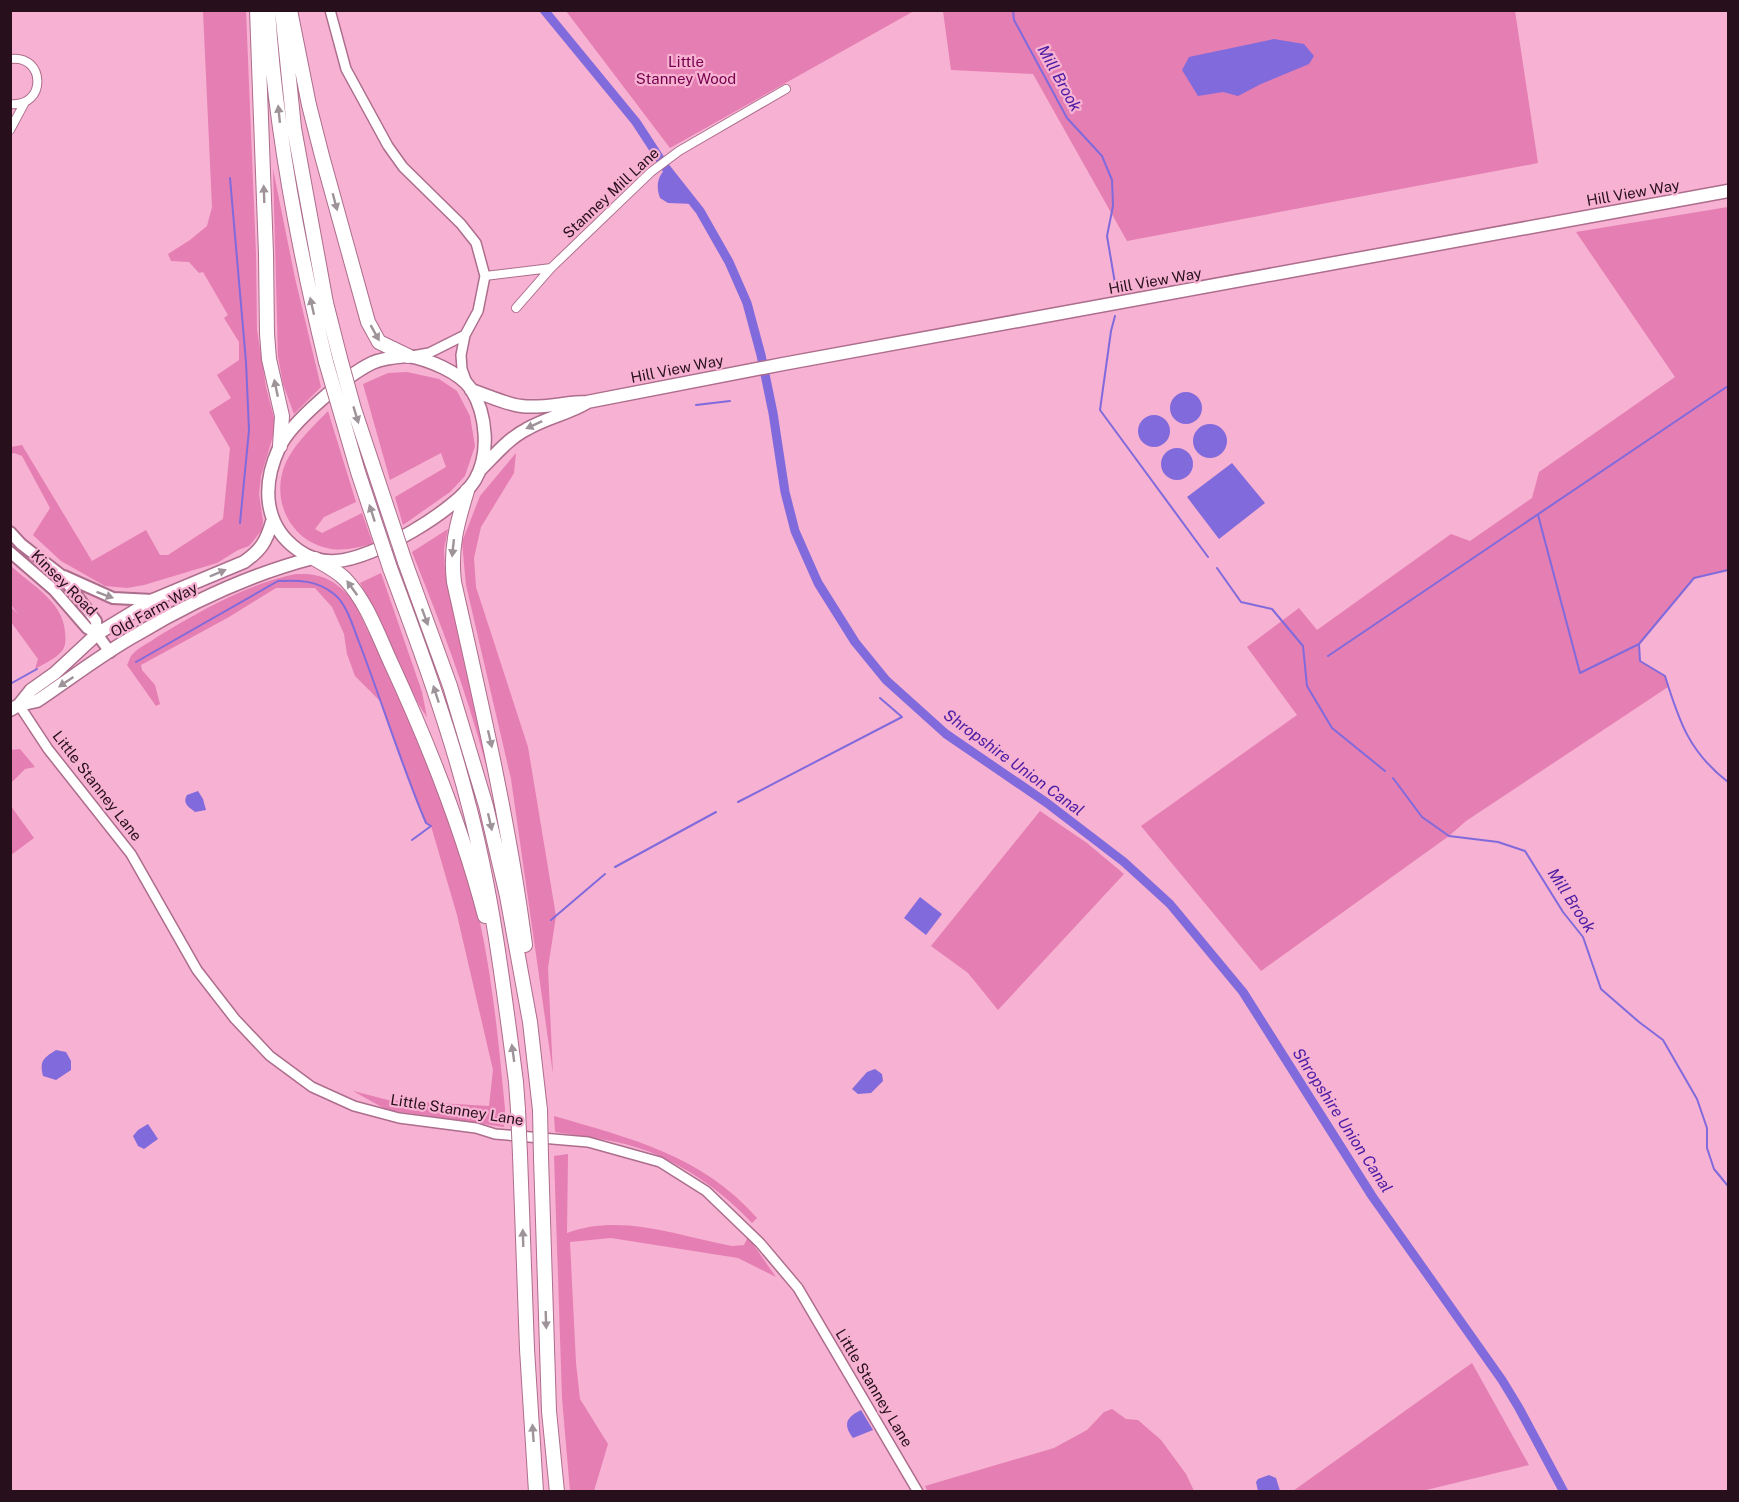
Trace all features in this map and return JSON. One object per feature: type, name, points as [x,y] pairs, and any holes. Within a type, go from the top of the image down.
[{"type":"highway","points":[[257,10],[267,334],[269,358],[282,416],[280,446]]},
{"type":"highway","points":[[268,10],[280,131],[297,234],[326,363],[358,472],[435,691],[470,810],[492,911],[518,1110],[527,1349],[536,1491]]},
{"type":"highway","points":[[282,10],[294,128],[326,303],[354,409],[405,562],[450,686],[486,806],[507,896],[530,1022]]},
{"type":"highway","points":[[290,10],[317,136],[368,322],[379,342],[409,356]]},
{"type":"highway","points":[[466,491],[452,546],[452,563],[454,582],[501,792],[526,957],[530,1022],[540,1110],[549,1411],[557,1491]]},
{"type":"highway","points":[[314,559],[346,580],[364,605],[425,737],[456,817],[484,912],[505,997]]},
{"type":"main road","name":"Hill View Way","points":[[470,388],[520,406],[587,402],[1728,191]]},
{"type":"main road","points":[[409,356],[438,365],[470,388],[482,418],[486,438],[480,471],[466,491],[407,535],[376,550],[336,561],[314,559],[299,551],[284,539],[272,522],[269,488],[271,472],[280,446],[301,419],[321,399],[340,385],[373,363],[391,357],[409,356]]},
{"type":"main road","name":"Hill View Way","points":[[480,471],[507,443],[525,430],[542,421],[570,412],[587,402]]},
{"type":"main road","name":"Old Farm Way","points":[[15,708],[31,690],[55,673],[97,634],[153,600],[244,562],[257,553],[265,542],[272,522]]},
{"type":"main road","name":"Kinsey Road","points":[[10,531],[21,544],[61,575],[96,621],[97,634]]},
{"type":"main road","name":"Kinsey Road","points":[[10,552],[54,590],[87,628],[97,634],[110,652]]},
{"type":"main road","name":"Old Farm Way","points":[[15,708],[37,701],[135,635],[226,588],[275,568],[314,559]]},
{"type":"main road","points":[[61,575],[112,598],[153,600]]},
{"type":"street","points":[[330,10],[346,69],[388,146],[403,167],[461,224],[476,243],[485,276],[478,311],[465,335],[461,355],[462,369],[470,388]]},
{"type":"street","points":[[10,59],[23,60],[30,64],[36,72],[37,88],[33,96],[25,102],[10,130]]},
{"type":"street","name":"Stanney Mill Lane","points":[[516,308],[551,267],[651,172],[679,151],[786,89]]},
{"type":"street","points":[[10,104],[25,102]]},
{"type":"street","points":[[485,276],[551,267]]},
{"type":"street","points":[[409,356],[429,353],[465,335]]},
{"type":"street","name":"Little Stanney Lane","points":[[15,708],[131,854],[197,970],[235,1019],[270,1056],[312,1087],[354,1106],[399,1118],[476,1128],[495,1134],[588,1142],[660,1162],[706,1191],[760,1243],[798,1288],[918,1491]]},
{"type":"green space","points":[[203,11],[246,11],[257,330],[266,387],[276,426],[261,476],[259,494],[262,530],[249,546],[217,563],[144,585],[127,588],[105,586],[61,561],[33,535],[50,508],[22,456],[11,454],[11,447],[22,445],[92,561],[146,530],[160,555],[168,555],[223,519],[230,448],[209,412],[231,398],[217,375],[239,360],[239,342],[224,318],[228,315],[203,272],[199,273],[189,262],[171,261],[168,254],[207,226],[212,207]]},
{"type":"green space","name":"Little Stanney Wood","points":[[566,11],[914,11],[670,148]]},
{"type":"green space","points":[[943,11],[1515,11],[1538,163],[1127,241],[1033,74],[951,70]]},
{"type":"green space","points":[[273,169],[295,278],[321,387],[294,414],[283,384],[278,356]]},
{"type":"green space","points":[[1728,207],[1728,570],[1694,578],[1639,644],[1640,661],[1665,676],[1668,687],[1466,821],[1449,836],[1261,971],[1141,826],[1297,715],[1247,647],[1299,608],[1317,630],[1451,534],[1470,541],[1532,498],[1539,472],[1675,377],[1576,232]]},
{"type":"green space","points":[[407,372],[439,379],[457,391],[470,416],[475,446],[465,476],[450,492],[403,525],[395,497],[446,467],[441,453],[390,480],[363,384],[388,373]]},
{"type":"green space","points":[[328,411],[356,502],[324,517],[315,529],[322,533],[362,513],[373,544],[339,549],[315,544],[296,530],[284,510],[280,486],[289,456]]},
{"type":"green space","points":[[516,453],[514,473],[481,527],[474,558],[476,587],[528,747],[556,916],[548,968],[553,1074],[511,779],[466,585],[462,542],[480,496]]},
{"type":"green space","points":[[448,529],[444,549],[445,570],[490,763],[486,765],[452,657],[412,552]]},
{"type":"green space","points":[[11,566],[45,594],[59,611],[63,621],[65,644],[63,649],[54,658],[35,669],[38,659],[11,622],[11,607],[19,615],[11,605]]},
{"type":"green space","points":[[381,573],[422,692],[427,717],[408,685],[360,583]]},
{"type":"green space","points":[[296,574],[321,576],[352,598],[440,791],[472,889],[486,951],[499,1046],[505,1109],[504,1127],[387,1110],[353,1091],[388,1100],[489,1106],[493,1070],[457,915],[431,826],[426,823],[417,803],[381,702],[355,676],[347,654],[344,634],[332,607],[315,588],[276,588],[229,617],[141,665],[142,670],[155,685],[160,704],[156,706],[127,665],[131,656],[140,648],[207,608],[260,584]]},
{"type":"green space","points":[[20,749],[35,767],[25,769],[11,783],[11,750]]},
{"type":"green space","points":[[10,805],[34,838],[11,855],[10,855]]},
{"type":"green space","points":[[1040,811],[1087,843],[1124,874],[998,1010],[968,973],[931,946]]},
{"type":"green space","points":[[554,1116],[610,1132],[689,1164],[736,1197],[757,1218],[752,1223],[705,1182],[650,1152],[615,1142],[555,1132]]},
{"type":"green space","points":[[568,1154],[567,1233],[587,1227],[629,1226],[650,1228],[732,1246],[744,1245],[748,1237],[776,1277],[738,1258],[611,1238],[570,1242],[580,1399],[608,1444],[594,1491],[570,1491],[562,1398],[554,1156]]},
{"type":"green space","points":[[1472,1363],[1529,1465],[1422,1491],[1293,1491]]},
{"type":"green space","points":[[1112,1409],[1126,1419],[1138,1420],[1161,1440],[1186,1474],[1194,1491],[928,1492],[925,1486],[1054,1448],[1087,1430],[1104,1412]]},
{"type":"shaded area","points":[[1274,39],[1304,44],[1314,56],[1309,64],[1238,96],[1223,92],[1198,96],[1182,70],[1189,57]]},
{"type":"shaded area","points":[[666,168],[694,204],[668,203],[660,198],[658,182]]},
{"type":"shaded area","points":[[1186,392],[1198,396],[1202,408],[1198,420],[1186,424],[1174,420],[1170,408],[1174,396]]},
{"type":"shaded area","points":[[1154,415],[1166,419],[1170,431],[1166,443],[1154,447],[1142,443],[1138,431],[1142,419]]},
{"type":"shaded area","points":[[1210,424],[1222,429],[1227,441],[1222,453],[1210,458],[1198,453],[1193,441],[1198,429]]},
{"type":"shaded area","points":[[1177,448],[1189,452],[1193,464],[1189,476],[1177,480],[1165,476],[1161,464],[1165,452]]},
{"type":"shaded area","points":[[1232,463],[1265,503],[1219,539],[1187,497]]},
{"type":"shaded area","points":[[198,791],[206,810],[195,812],[185,801],[187,795]]},
{"type":"shaded area","points":[[920,897],[942,914],[926,935],[904,918]]},
{"type":"shaded area","points":[[56,1050],[66,1052],[71,1061],[71,1070],[56,1080],[43,1076],[42,1063]]},
{"type":"shaded area","points":[[875,1069],[882,1074],[883,1081],[871,1093],[858,1094],[852,1089],[867,1072]]},
{"type":"shaded area","points":[[148,1124],[158,1139],[144,1149],[138,1146],[133,1136]]},
{"type":"shaded area","points":[[861,1410],[873,1430],[853,1438],[848,1429],[848,1421],[852,1415]]},
{"type":"shaded area","points":[[1269,1475],[1276,1478],[1280,1491],[1258,1491],[1256,1482],[1258,1479]]},
{"type":"waterway","name":"Shropshire Union Canal","points":[[544,10],[636,122],[666,168],[700,211],[729,262],[747,303],[761,355],[773,413],[785,492],[795,531],[818,583],[855,642],[886,680],[946,734],[1047,803],[1124,862],[1170,904],[1243,992],[1372,1196],[1502,1380],[1564,1492]]},
{"type":"waterway","name":"Mill Brook","points":[[1013,10],[1014,20],[1067,118],[1102,156],[1112,180],[1113,206],[1107,236],[1116,289]]},
{"type":"waterway","points":[[230,178],[246,362],[249,430],[240,523]]},
{"type":"waterway","name":"Mill Brook","points":[[1115,316],[1100,410],[1208,557]]},
{"type":"waterway","points":[[1328,656],[1728,386]]},
{"type":"waterway","points":[[696,405],[730,401]]},
{"type":"waterway","points":[[1538,515],[1580,673],[1639,644],[1694,578],[1728,570]]},
{"type":"waterway","name":"Mill Brook","points":[[1217,568],[1241,602],[1272,609],[1303,646],[1307,686],[1332,728],[1385,771]]},
{"type":"waterway","points":[[136,662],[278,581],[307,582],[328,589],[339,598],[349,616],[417,801],[426,823],[431,826],[412,840]]},
{"type":"waterway","points":[[1639,644],[1640,661],[1665,676],[1687,735],[1704,759],[1728,782]]},
{"type":"waterway","points":[[10,684],[37,669]]},
{"type":"waterway","points":[[738,802],[902,717],[880,698]]},
{"type":"waterway","name":"Mill Brook","points":[[1393,778],[1422,817],[1449,836],[1498,842],[1525,851],[1563,912],[1583,937],[1601,989],[1663,1040],[1697,1099],[1707,1128],[1707,1148],[1714,1169],[1728,1186]]},
{"type":"waterway","points":[[615,867],[716,812]]},
{"type":"waterway","points":[[551,920],[605,874]]}]
